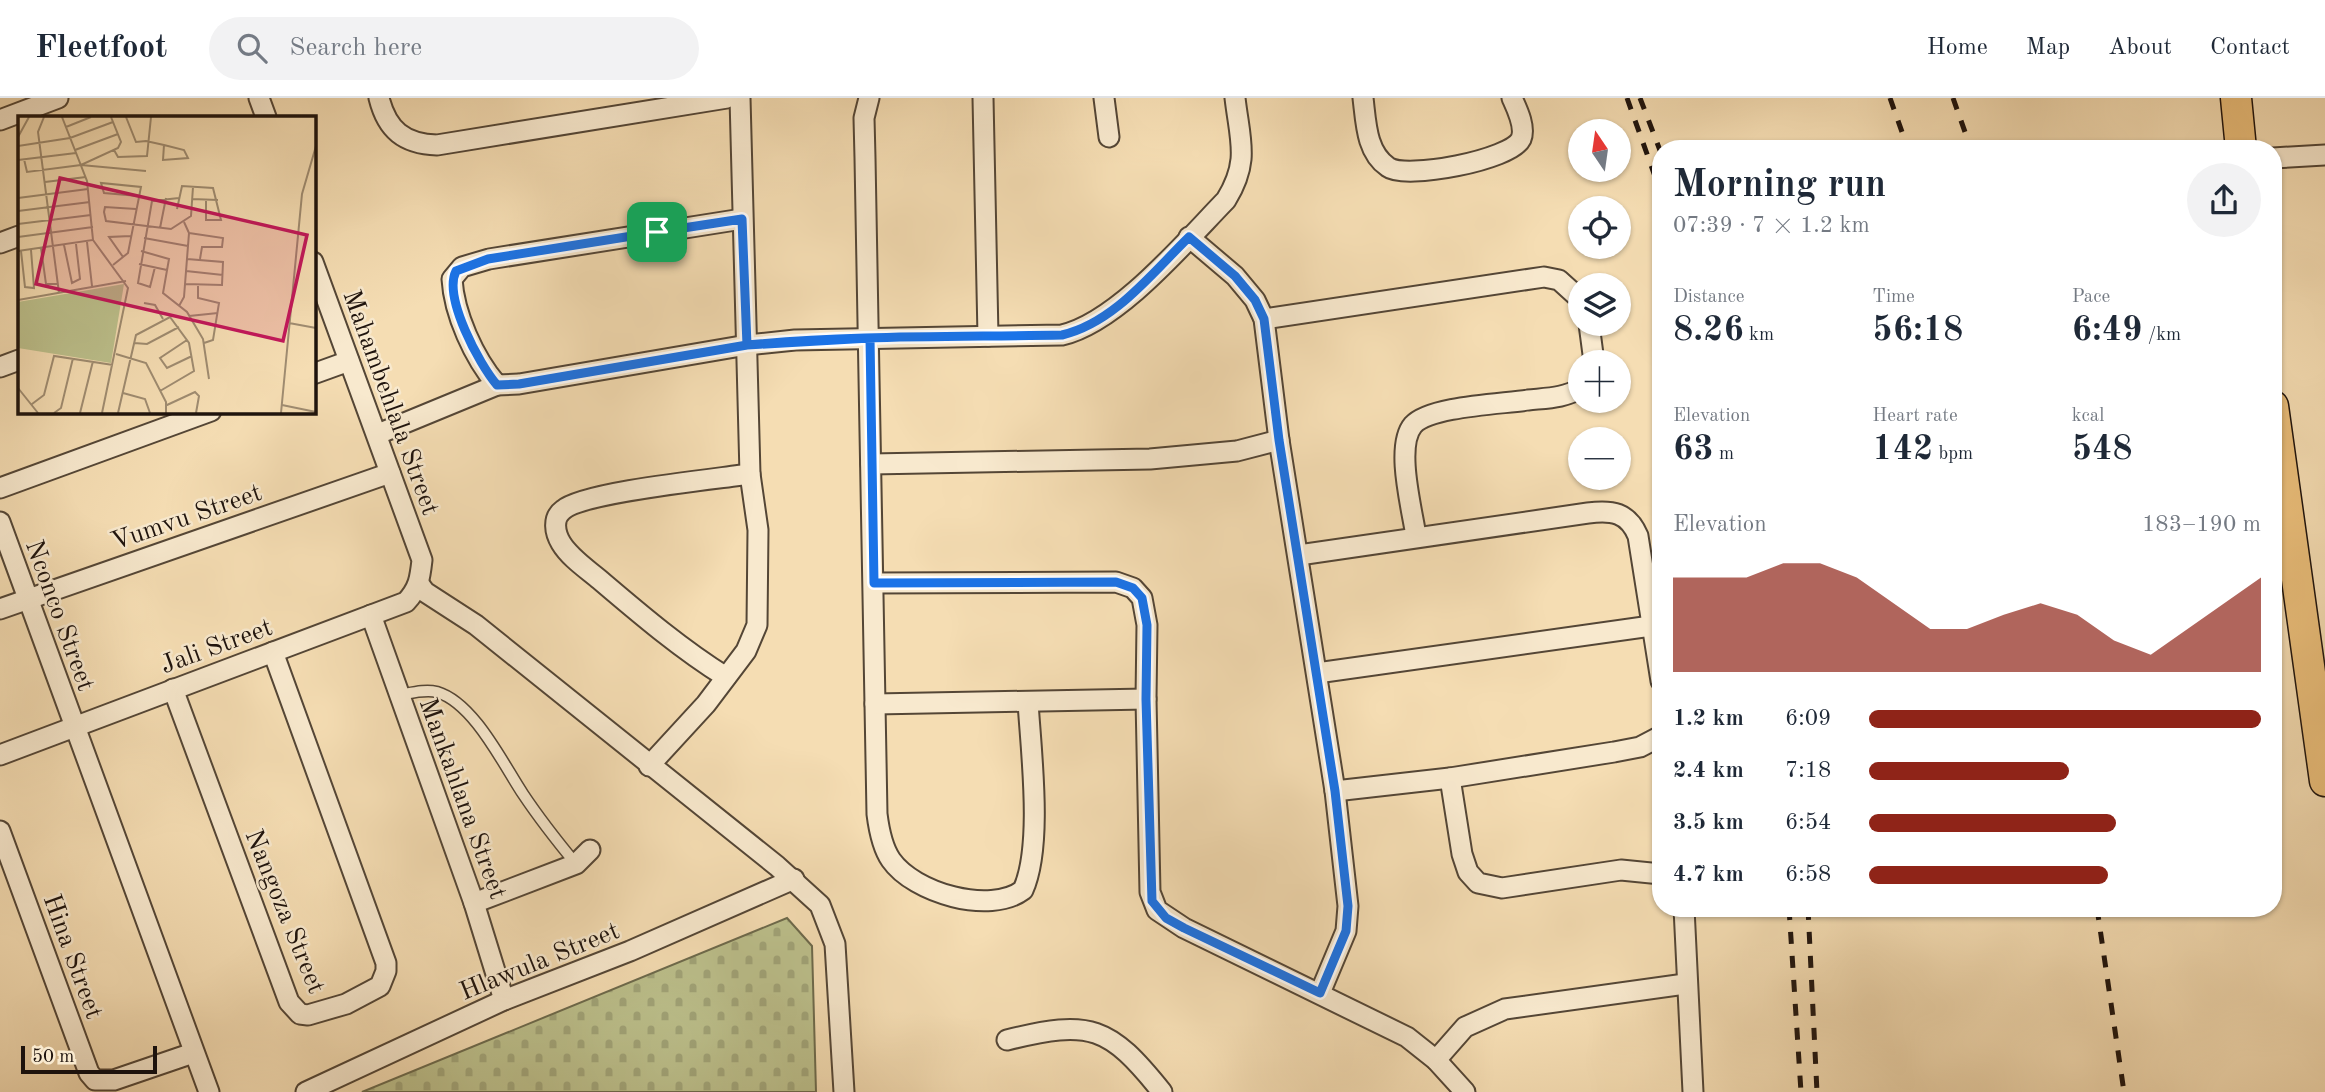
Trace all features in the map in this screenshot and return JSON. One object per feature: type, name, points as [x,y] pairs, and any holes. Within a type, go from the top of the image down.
[{"type":"main road","points":[[2236,98],[2240,140]]},
{"type":"main road","points":[[2282,471],[2325,781]]},
{"type":"street","points":[[0,120],[58,98]]},
{"type":"street","points":[[259,98],[266,116]]},
{"type":"street","points":[[379,98],[391,127],[404,139],[417,144],[436,145],[727,98]]},
{"type":"street","points":[[649,766],[746,651],[757,625],[758,530],[750,474],[740,98]]},
{"type":"street","points":[[869,98],[864,118],[877,814],[884,847],[891,860],[906,876],[928,889],[989,900],[1015,895],[1023,890],[1029,876],[1033,844],[1028,702]]},
{"type":"street","points":[[983,98],[988,336]]},
{"type":"street","points":[[1104,98],[1108,137]]},
{"type":"street","points":[[378,434],[497,385],[519,384],[747,345],[870,338],[1062,335],[1081,330],[1113,310],[1226,200],[1238,180],[1242,159],[1235,98]]},
{"type":"street","points":[[1363,98],[1374,154],[1390,169],[1410,172],[1494,158],[1511,150],[1521,140],[1523,130],[1511,98]]},
{"type":"street","points":[[2282,157],[2325,155]]},
{"type":"street","points":[[497,385],[488,374],[456,308],[452,279],[456,271],[488,259],[742,219]]},
{"type":"street","points":[[0,243],[18,236]]},
{"type":"street","points":[[1189,237],[1235,276],[1255,300],[1264,319],[1279,440],[1300,555],[1335,791],[1348,920],[1320,993]]},
{"type":"street","name":"Mahambehlala Street","points":[[315,268],[422,560],[419,584]]},
{"type":"street","points":[[1264,319],[1544,278],[1559,280],[1568,288]]},
{"type":"street","points":[[0,367],[18,360]]},
{"type":"street","points":[[315,373],[349,361]]},
{"type":"street","points":[[1416,536],[1405,460],[1406,440],[1413,425],[1424,417],[1455,410],[1568,393]]},
{"type":"street","points":[[0,488],[206,413]]},
{"type":"street","points":[[872,464],[1150,459],[1237,451],[1279,440]]},
{"type":"street","name":"Vumvu Street","points":[[0,609],[390,473]]},
{"type":"street","points":[[726,677],[639,613],[575,558],[561,543],[555,527],[556,517],[564,509],[581,501],[642,489],[750,474]]},
{"type":"street","points":[[1300,555],[1599,511],[1625,515],[1632,522],[1638,536],[1652,632]]},
{"type":"street","name":"Nconco Street","points":[[0,522],[209,1092]]},
{"type":"street","points":[[874,583],[1116,582],[1125,584],[1142,598],[1146,611],[1150,892],[1157,910],[1184,928],[1407,1037],[1436,1060],[1465,1092]]},
{"type":"street","points":[[419,584],[425,592],[476,625],[649,766],[794,879],[820,905],[835,944],[844,1092]]},
{"type":"street","name":"Jali Street","points":[[0,755],[406,602],[419,584]]},
{"type":"street","name":"Mankahlana Street","points":[[371,615],[474,903],[504,1000]]},
{"type":"street","points":[[1317,673],[1651,626]]},
{"type":"street","name":"Nangoza Street","points":[[173,689],[289,1002],[300,1013],[316,1015],[374,991],[383,979],[386,963],[273,652]]},
{"type":"street","points":[[875,704],[1146,699]]},
{"type":"street","points":[[1335,791],[1450,778],[1640,747],[1652,741]]},
{"type":"street","points":[[1450,778],[1462,854],[1468,872],[1478,883],[1502,888],[1621,870],[1652,873]]},
{"type":"street","name":"Hina Street","points":[[0,831],[89,1073],[95,1080],[114,1080],[193,1053]]},
{"type":"street","points":[[474,903],[583,857]]},
{"type":"street","name":"Hlawula Street","points":[[306,1092],[504,1000],[630,951],[794,879]]},
{"type":"street","points":[[1684,917],[1685,984],[1693,1092]]},
{"type":"street","points":[[1436,1060],[1465,1027],[1505,1009],[1685,984]]},
{"type":"street","points":[[1007,1040],[1059,1029],[1097,1033],[1122,1046],[1163,1092]]},
{"type":"lane","points":[[400,695],[439,692],[468,715],[491,742],[523,794],[583,857]]},
{"type":"green space","points":[[787,918],[812,946],[816,1092],[362,1092]]},
{"type":"railway","points":[[1627,98],[1652,168]]},
{"type":"railway","points":[[1640,98],[1656,140]]},
{"type":"railway","points":[[1890,98],[1905,140]]},
{"type":"railway","points":[[1953,98],[1968,140]]},
{"type":"railway","points":[[1790,917],[1801,1092]]},
{"type":"railway","points":[[1808,917],[1817,1092]]},
{"type":"railway","points":[[2098,917],[2124,1092]]},
{"type":"route","points":[[657,232],[488,259],[456,271],[452,279],[456,308],[488,374],[497,385],[519,384],[747,345],[795,340],[870,338],[874,583],[1116,582],[1133,588],[1142,598],[1147,625],[1146,699],[1152,901],[1166,918],[1184,928],[1320,993],[1348,920],[1335,791],[1300,555],[1279,440],[1264,319],[1255,300],[1235,276],[1189,237],[1113,310],[1081,330],[1062,335],[870,338],[795,340],[747,345],[742,219],[657,232]]}]
